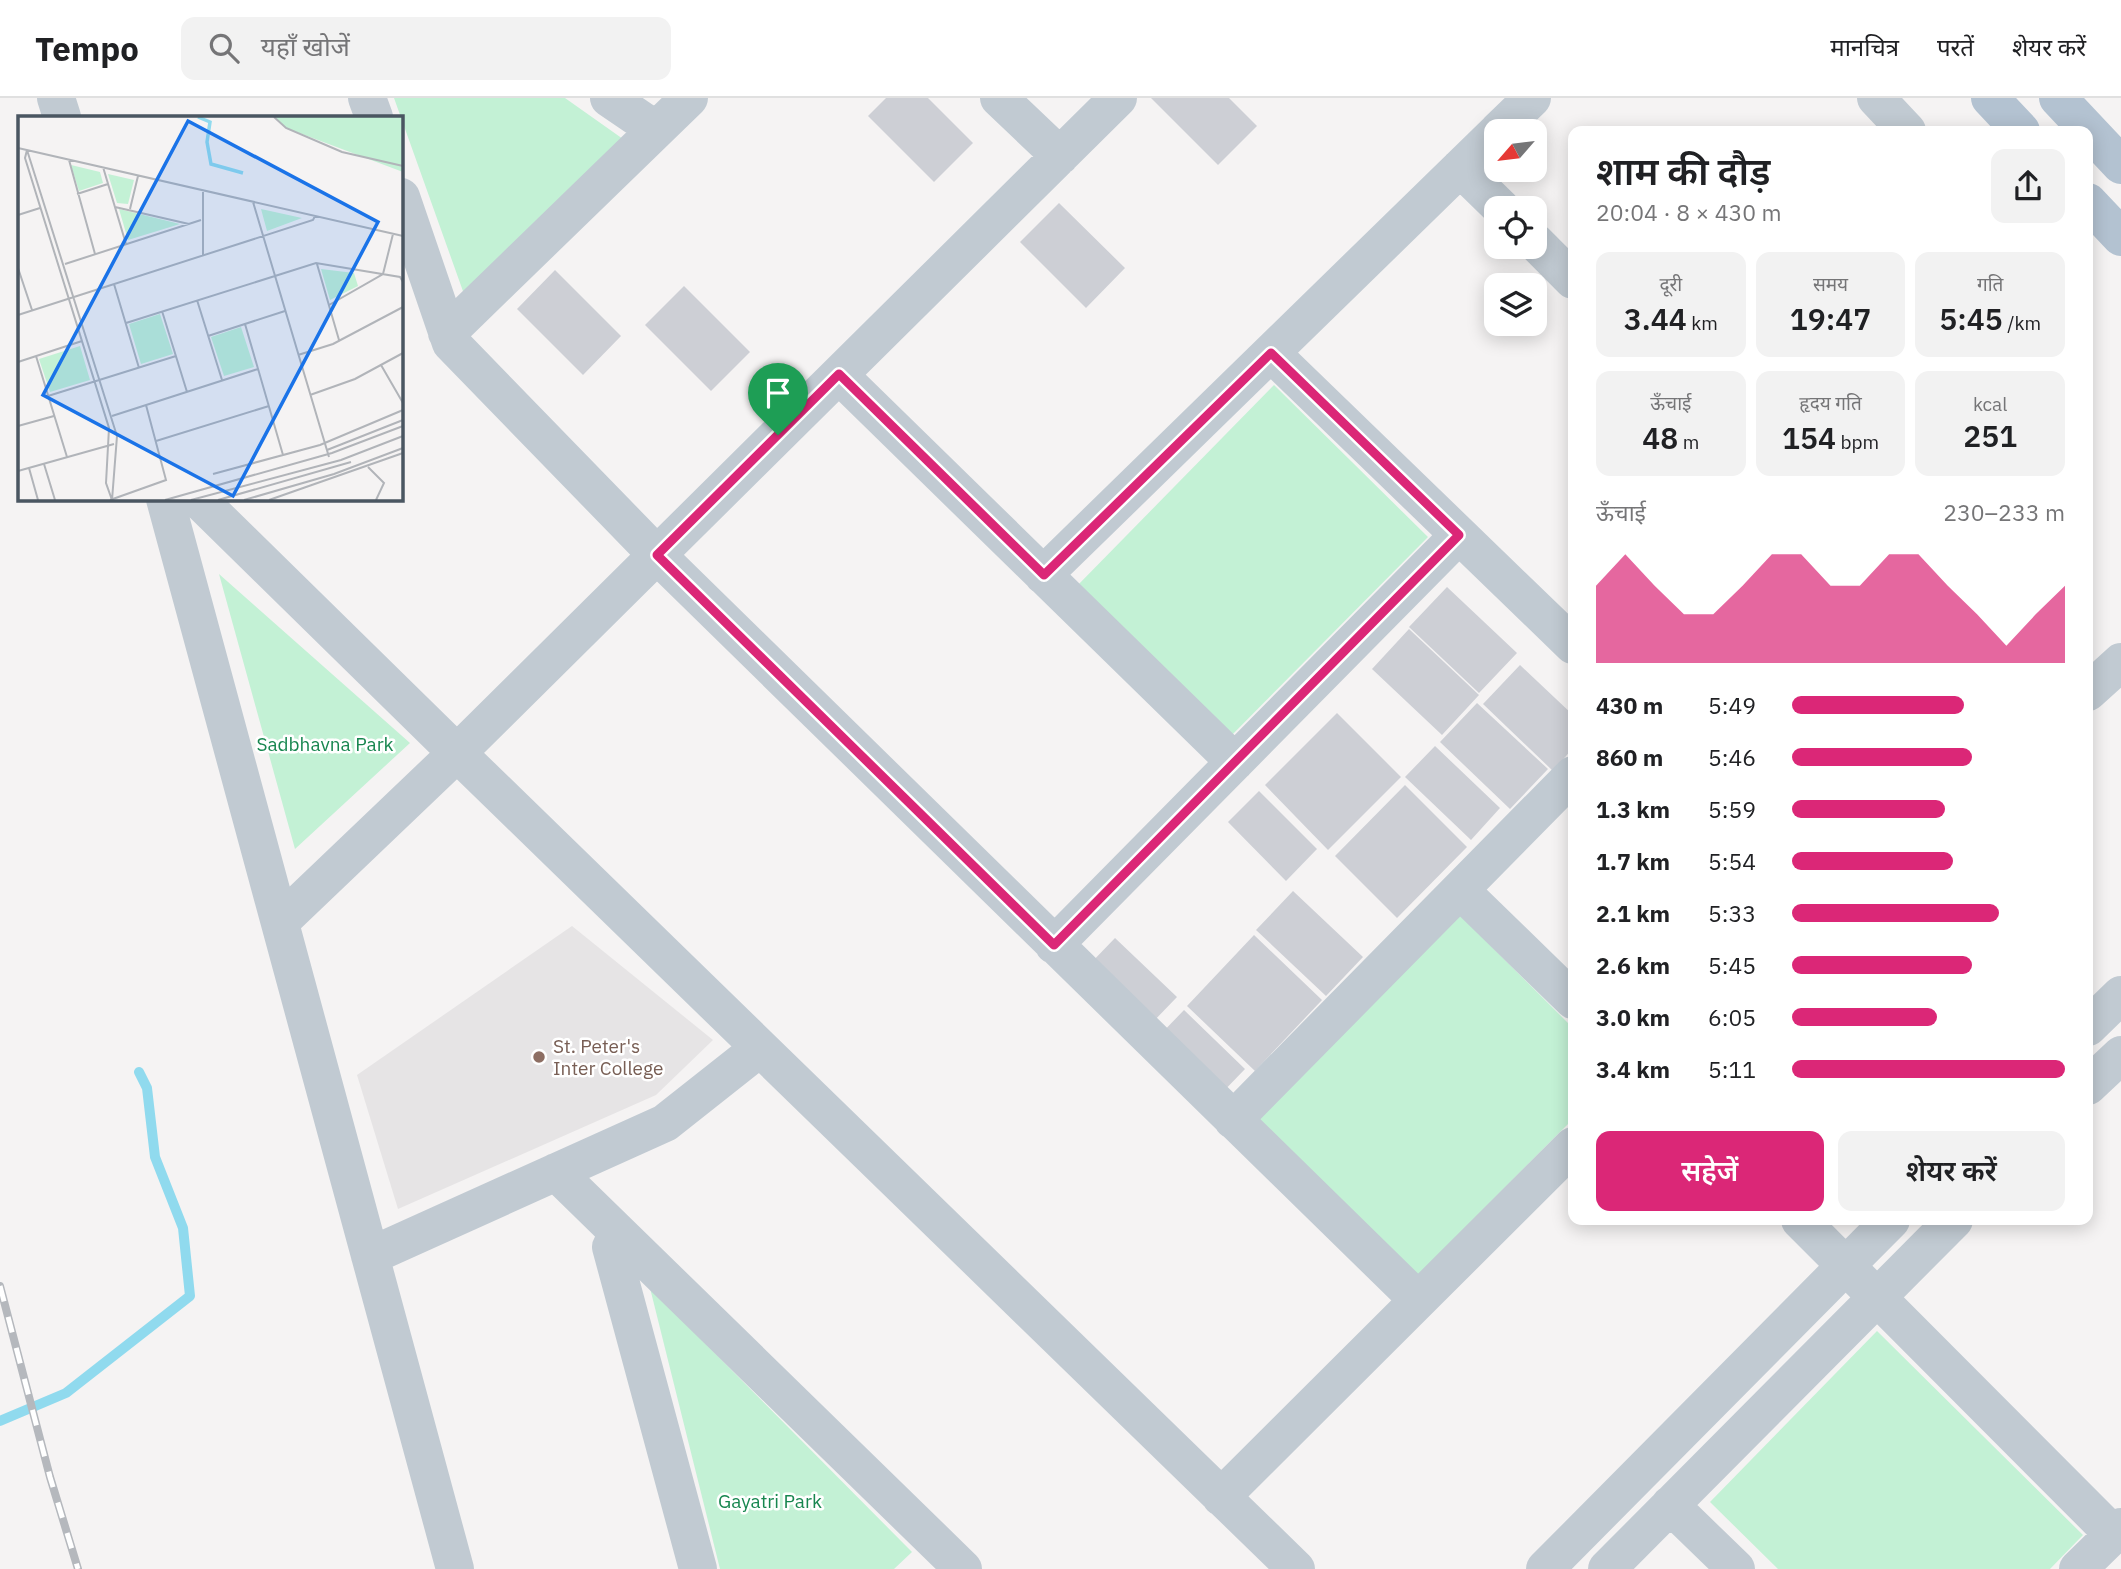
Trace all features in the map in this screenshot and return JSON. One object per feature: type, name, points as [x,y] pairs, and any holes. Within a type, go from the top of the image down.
[{"type":"main road","points":[[1990,98],[2016,126]]},
{"type":"main road","points":[[2058,98],[2084,126]]},
{"type":"main road","points":[[2093,135],[2121,165]]},
{"type":"main road","points":[[2093,207],[2121,237]]},
{"type":"street","points":[[56,98],[62,116]]},
{"type":"street","points":[[367,98],[374,116]]},
{"type":"street","points":[[609,98],[656,130]]},
{"type":"street","points":[[447,333],[689,98]]},
{"type":"street","points":[[999,98],[1060,156]]},
{"type":"street","points":[[280,922],[457,753],[1118,98]]},
{"type":"street","points":[[1510,119],[1532,98]]},
{"type":"street","points":[[1876,98],[1903,126]]},
{"type":"street","points":[[1044,575],[1484,145]]},
{"type":"street","points":[[1460,168],[1489,196]]},
{"type":"street","points":[[402,200],[451,343],[657,555],[1418,1300]]},
{"type":"street","points":[[1547,254],[1568,275]]},
{"type":"street","points":[[1271,353],[1568,640]]},
{"type":"street","points":[[839,374],[1234,762]]},
{"type":"street","points":[[180,500],[457,753],[1296,1569]]},
{"type":"street","points":[[180,500],[280,922],[455,1569]]},
{"type":"street","points":[[1054,945],[1459,535]]},
{"type":"street","points":[[2093,687],[2121,662]]},
{"type":"street","points":[[1233,1120],[1568,780]]},
{"type":"street","points":[[1460,890],[1568,995]]},
{"type":"street","points":[[2093,1022],[2121,995]]},
{"type":"street","points":[[370,1256],[666,1122],[760,1048]]},
{"type":"street","points":[[2093,1081],[2121,1055]]},
{"type":"street","points":[[1222,1497],[1568,1151]]},
{"type":"street","points":[[556,1172],[944,1563]]},
{"type":"street","points":[[1805,1225],[2117,1530],[2078,1569]]},
{"type":"street","points":[[1545,1569],[1886,1225]]},
{"type":"street","points":[[1607,1569],[1949,1225]]},
{"type":"street","points":[[619,1234],[611,1247],[698,1569]]},
{"type":"street","points":[[1670,1506],[1736,1569]]},
{"type":"shaded area","name":"St. Peter's Inter College","points":[[572,926],[713,1040],[656,1095],[398,1209],[357,1075]]},
{"type":"green space","points":[[394,98],[565,98],[623,139],[464,294]]},
{"type":"green space","points":[[1274,385],[1428,537],[1228,739],[1075,588]]},
{"type":"green space","name":"Sadbhavna Park","points":[[219,574],[410,743],[295,849]]},
{"type":"green space","points":[[1460,915],[1568,1023],[1568,1124],[1416,1277],[1258,1119]]},
{"type":"green space","name":"Gayatri Park","points":[[650,1288],[912,1552],[894,1569],[720,1569]]},
{"type":"green space","points":[[1877,1331],[2083,1535],[2050,1569],[1778,1569],[1710,1502]]},
{"type":"building","points":[[886,98],[928,98],[973,143],[934,182],[868,116]]},
{"type":"building","points":[[1151,98],[1229,98],[1257,126],[1218,165]]},
{"type":"building","points":[[1059,203],[1125,268],[1086,308],[1020,242]]},
{"type":"building","points":[[555,270],[621,336],[583,375],[517,309]]},
{"type":"building","points":[[684,286],[750,352],[711,391],[645,325]]},
{"type":"building","points":[[1447,587],[1517,653],[1479,693],[1409,627]]},
{"type":"building","points":[[1409,629],[1479,695],[1442,735],[1372,669]]},
{"type":"building","points":[[1520,665],[1568,710],[1568,754],[1553,771],[1483,704]]},
{"type":"building","points":[[1477,703],[1548,769],[1510,809],[1440,742]]},
{"type":"building","points":[[1337,713],[1401,777],[1328,850],[1265,785]]},
{"type":"building","points":[[1435,746],[1500,808],[1471,840],[1405,777]]},
{"type":"building","points":[[1405,785],[1467,847],[1397,918],[1335,856]]},
{"type":"building","points":[[1259,791],[1317,849],[1286,881],[1228,822]]},
{"type":"building","points":[[1293,891],[1363,957],[1326,996],[1256,930]]},
{"type":"building","points":[[1254,935],[1322,1000],[1255,1071],[1187,1006]]},
{"type":"building","points":[[1115,938],[1177,997],[1150,1025],[1088,966]]},
{"type":"building","points":[[1184,1010],[1245,1069],[1217,1098],[1157,1038]]},
{"type":"waterway","points":[[0,1421],[66,1393],[190,1296],[183,1228],[155,1157],[147,1088],[139,1072]]},
{"type":"railway","points":[[0,1286],[50,1477],[78,1569]]},
{"type":"place","name":"St. Peter's Inter College","points":[[539,1057]]},
{"type":"route","points":[[1271,353],[1459,535],[1054,945],[657,555],[778,435],[839,374],[1044,575],[1271,353]]}]
